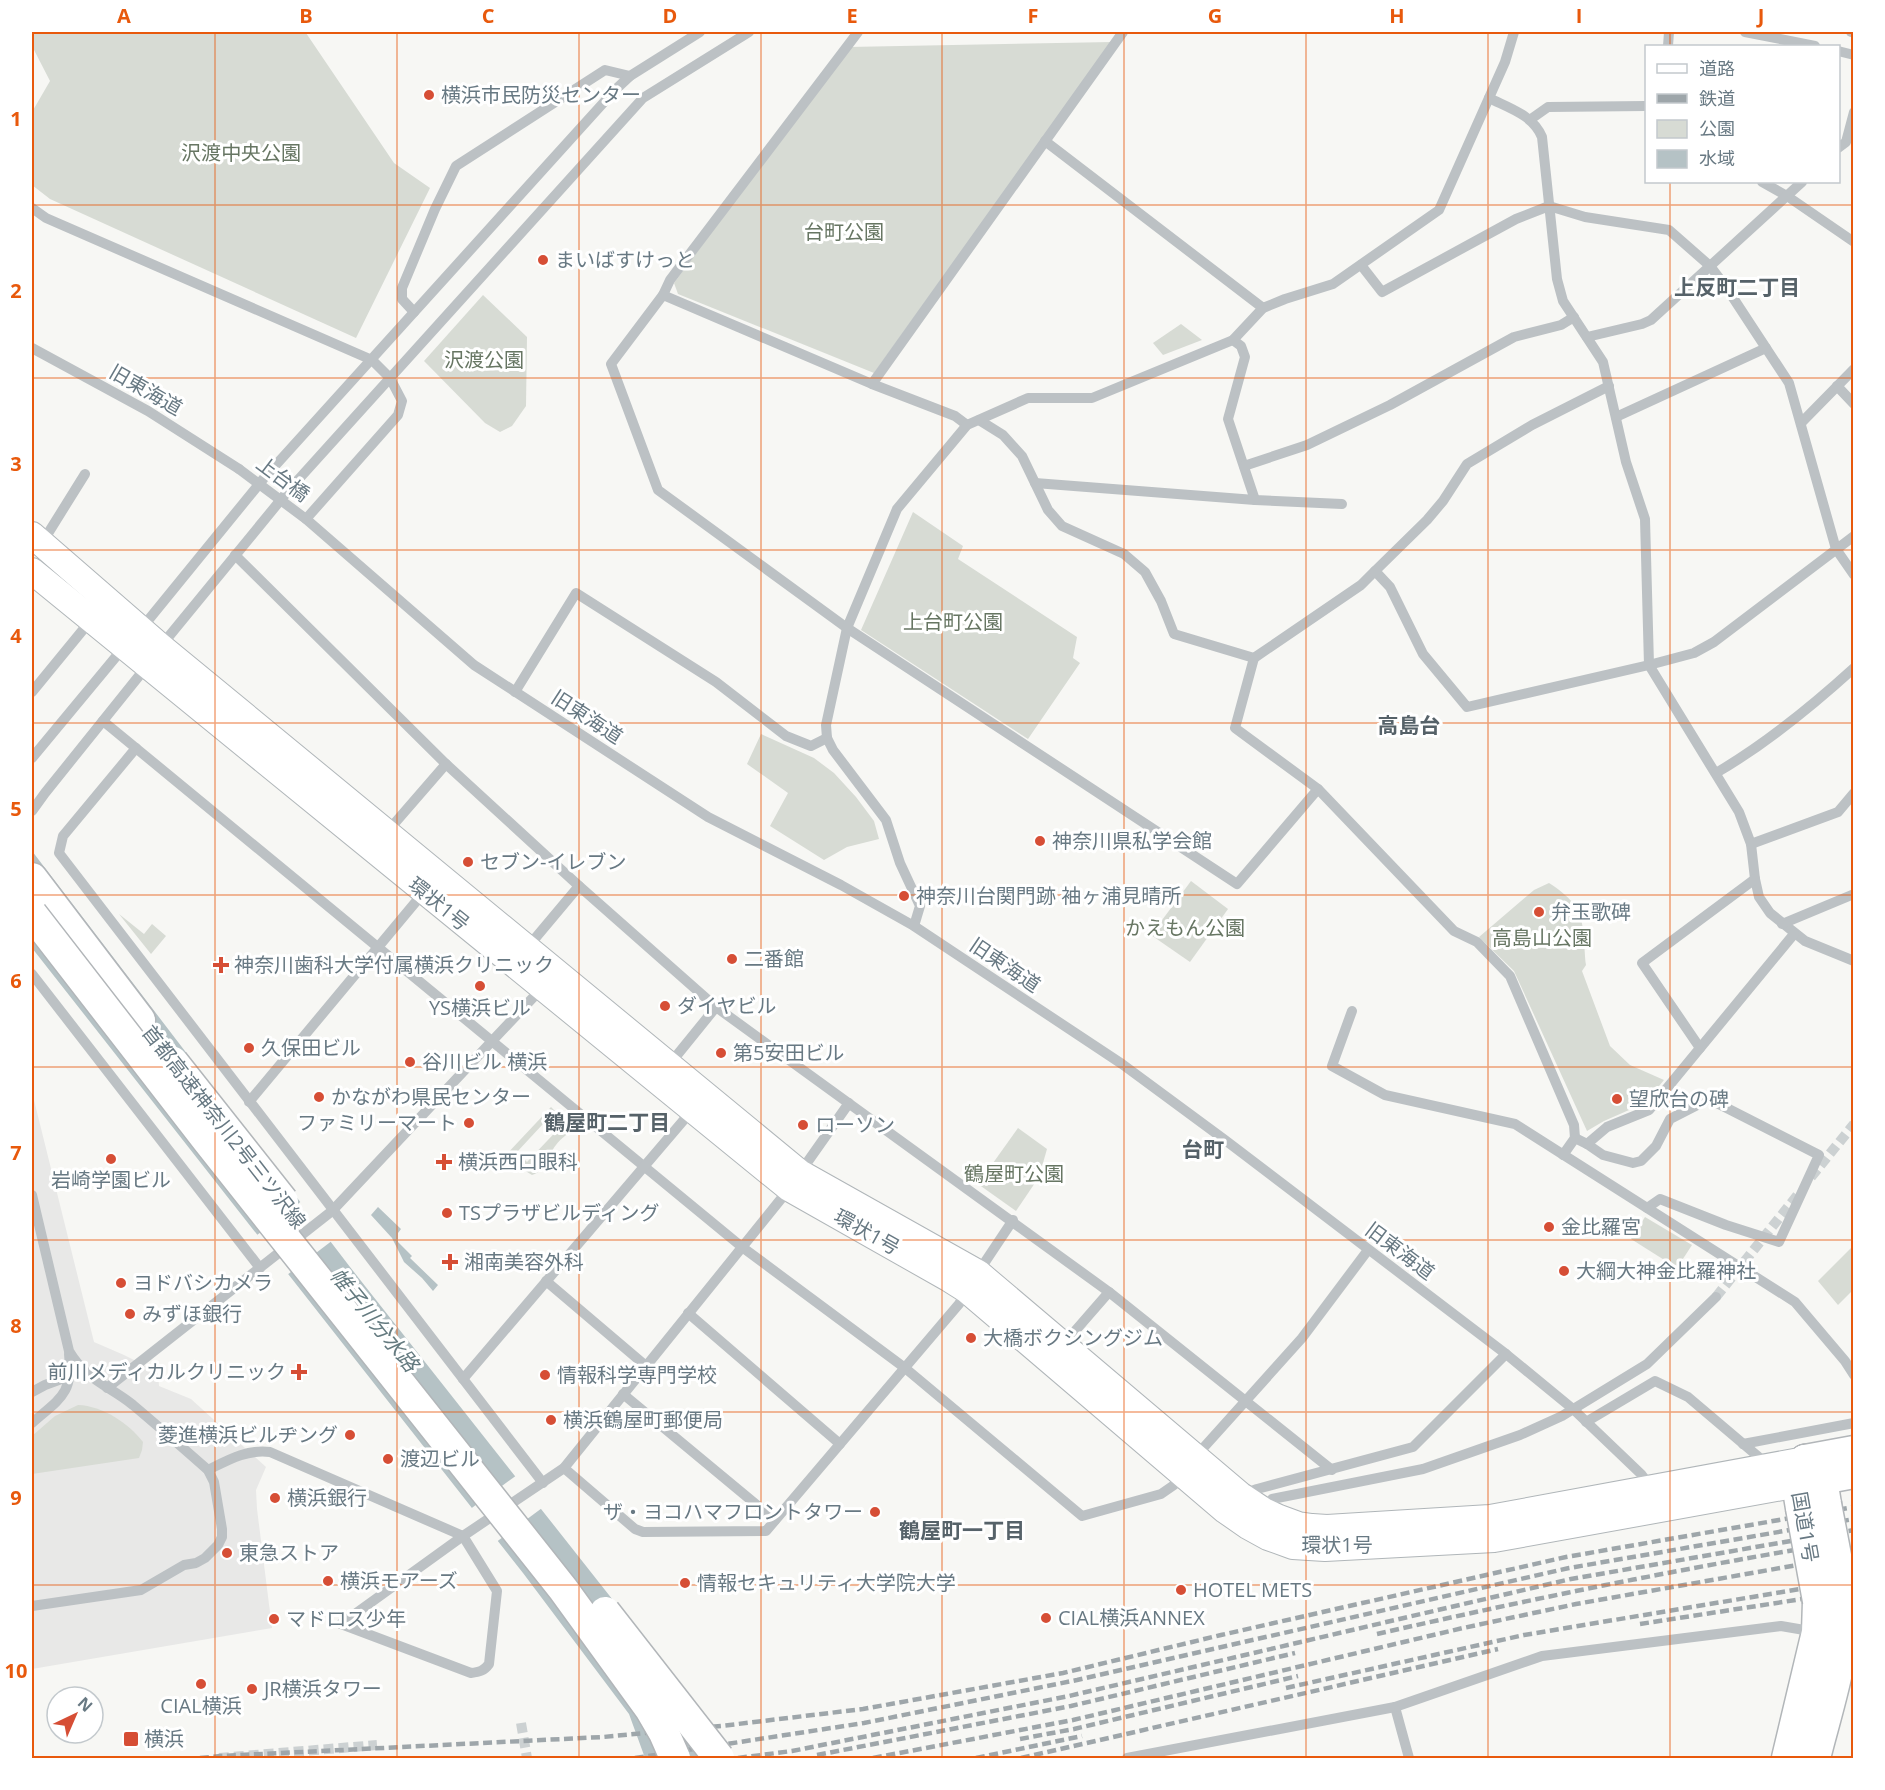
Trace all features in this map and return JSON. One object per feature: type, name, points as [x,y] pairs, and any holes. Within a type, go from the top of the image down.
[{"type":"highway","points":[[32,878],[140,1020]]},
{"type":"highway","name":"首都高速神奈川2号三ツ沢線","points":[[32,887],[415,1368]]},
{"type":"highway","name":"首都高速神奈川2号三ツ沢線","points":[[32,914],[207,1140],[306,1263]]},
{"type":"highway","points":[[32,937],[122,1048],[207,1140]]},
{"type":"highway","points":[[306,1263],[563,1589],[650,1709],[675,1758]]},
{"type":"highway","points":[[306,1263],[456,1444],[709,1758]]},
{"type":"highway","points":[[415,1368],[641,1676],[675,1730],[687,1758]]},
{"type":"highway","points":[[415,1368],[719,1758]]},
{"type":"highway","points":[[1810,1487],[1854,1451]]},
{"type":"highway","points":[[1810,1487],[1854,1473]]},
{"type":"highway","name":"国道1号","points":[[1810,1487],[1840,1607],[1844,1661],[1815,1758]]},
{"type":"highway","name":"国道1号","points":[[1787,1758],[1818,1632],[1840,1607]]},
{"type":"main road","name":"環状1号","points":[[37,539],[133,638],[154,656],[663,1073],[795,1180],[948,1278],[973,1281],[1189,1466],[1225,1510],[1268,1538],[1293,1546],[1325,1548],[1494,1539],[1810,1487]]},
{"type":"main road","name":"環状1号","points":[[32,571],[91,620],[133,638]]},
{"type":"main road","name":"環状1号","points":[[379,841],[424,892],[520,955]]},
{"type":"main road","name":"環状1号","points":[[1189,1466],[1279,1518],[1298,1525],[1328,1528],[1490,1518],[1770,1466],[1810,1487]]},
{"type":"street","points":[[32,758],[264,478],[615,90],[630,76],[700,32]]},
{"type":"street","points":[[32,811],[235,555],[288,492],[643,98],[749,32]]},
{"type":"street","points":[[858,32],[670,280],[663,295],[611,364],[658,490],[846,628],[1237,884],[1318,789]]},
{"type":"street","points":[[872,384],[1123,32]]},
{"type":"street","points":[[914,926],[920,906],[900,863],[886,820],[833,750],[826,725],[846,628],[897,509],[967,425],[1028,398],[1092,398],[1233,340],[1263,308],[1333,284],[1439,210],[1505,62],[1514,32]]},
{"type":"street","points":[[1745,32],[1810,45]]},
{"type":"street","points":[[414,312],[402,299],[402,288],[456,166],[605,70],[630,76]]},
{"type":"street","points":[[1489,98],[1531,119],[1538,127],[1542,137],[1557,279],[1563,301],[1604,362],[1626,462],[1645,519],[1649,665],[1739,812],[1751,844],[1759,897],[1770,913],[1805,941],[1854,961]]},
{"type":"street","points":[[1531,119],[1548,107],[1645,106]]},
{"type":"street","points":[[1846,145],[1854,112]]},
{"type":"street","points":[[1045,141],[1263,308]]},
{"type":"street","points":[[1764,183],[1787,196],[1854,242]]},
{"type":"street","points":[[1587,337],[1651,320],[1801,183]]},
{"type":"street","points":[[1361,265],[1382,292],[1516,219],[1550,206],[1585,217],[1669,230],[1710,266],[1789,383],[1836,549],[1854,575]]},
{"type":"street","points":[[32,208],[46,218],[372,360],[390,378],[402,401],[398,415],[306,519]]},
{"type":"street","points":[[663,295],[872,384],[955,416],[967,425]]},
{"type":"street","points":[[1244,466],[1307,445],[1390,405],[1514,337],[1561,325],[1574,317]]},
{"type":"street","points":[[1233,340],[1240,346],[1245,357],[1228,419],[1255,500]]},
{"type":"street","name":"旧東海道","points":[[32,348],[148,411],[239,469]]},
{"type":"street","points":[[1616,417],[1766,348]]},
{"type":"street","points":[[1801,423],[1854,369]]},
{"type":"street","points":[[1563,1155],[1575,1138],[1574,1125],[1510,976],[1477,942],[1454,931],[1318,789],[1235,728],[1254,658],[1361,585],[1427,520],[1443,501],[1467,464],[1532,426],[1609,386]]},
{"type":"street","points":[[1837,386],[1854,404]]},
{"type":"street","points":[[979,420],[1003,435],[1022,456],[1048,510],[1062,526],[1124,554],[1145,572],[1174,634],[1254,658]]},
{"type":"street","name":"上台橋","points":[[239,469],[306,519]]},
{"type":"street","points":[[37,539],[85,474]]},
{"type":"street","points":[[1035,483],[1255,500],[1342,504]]},
{"type":"street","name":"旧東海道","points":[[306,519],[474,665],[708,817],[841,885],[914,926],[1122,1064],[1506,1354],[1572,1409],[1641,1474],[1652,1489]]},
{"type":"street","points":[[1375,571],[1390,587],[1423,654],[1467,707],[1694,653],[1714,642],[1854,536]]},
{"type":"street","points":[[235,555],[446,764],[716,1007],[1013,1220],[1109,1292],[1332,1470]]},
{"type":"street","points":[[515,692],[576,593],[716,682],[786,736],[811,746],[828,738]]},
{"type":"street","points":[[32,692],[91,620]]},
{"type":"street","points":[[1716,773],[1814,705],[1854,669]]},
{"type":"street","points":[[103,721],[742,1247],[905,1368],[1082,1516],[1161,1494],[1174,1485],[1245,1399],[1302,1338],[1368,1250]]},
{"type":"street","points":[[136,748],[63,836],[59,853],[463,1380],[538,1486]]},
{"type":"street","points":[[379,841],[446,764]]},
{"type":"street","points":[[1751,844],[1838,812],[1849,802],[1854,793]]},
{"type":"street","points":[[1700,1048],[1642,963],[1755,879]]},
{"type":"street","points":[[520,955],[579,886]]},
{"type":"street","points":[[249,1102],[424,892]]},
{"type":"street","points":[[1782,924],[1854,894]]},
{"type":"street","points":[[1587,1144],[1607,1127],[1649,1110],[1794,934]]},
{"type":"street","points":[[32,974],[260,1268]]},
{"type":"street","points":[[107,1388],[332,1211],[550,980]]},
{"type":"street","points":[[663,1073],[716,1007]]},
{"type":"street","points":[[1352,1011],[1332,1066],[1385,1095],[1515,1124],[1795,1302],[1845,1361],[1854,1376]]},
{"type":"street","points":[[1575,1138],[1603,1155],[1633,1163],[1641,1161],[1656,1146],[1670,1119],[1709,1099],[1819,1155],[1779,1242],[1726,1225],[1660,1199],[1647,1208]]},
{"type":"street","points":[[463,1380],[699,1102]]},
{"type":"street","points":[[208,1470],[248,1453],[270,1452],[468,1533],[497,1591],[489,1664],[485,1669],[471,1673],[341,1624],[468,1533],[564,1468],[795,1180],[849,1103]]},
{"type":"street","points":[[32,1195],[69,1351],[70,1376],[68,1386],[62,1396],[32,1423]]},
{"type":"street","points":[[564,1468],[635,1529],[643,1532],[766,1531],[959,1304],[1013,1220]]},
{"type":"street","points":[[546,1281],[646,1366]]},
{"type":"street","points":[[1056,1353],[1109,1292]]},
{"type":"street","points":[[1272,1499],[1423,1469],[1520,1435],[1572,1409],[1647,1364],[1716,1297]]},
{"type":"street","points":[[688,1314],[840,1444]]},
{"type":"street","points":[[37,1605],[141,1590],[184,1565],[196,1563],[205,1558],[218,1545],[222,1537],[214,1482],[208,1470],[131,1403],[84,1371],[69,1351]]},
{"type":"street","points":[[1240,1495],[1413,1447],[1506,1354]]},
{"type":"street","points":[[32,1392],[84,1371]]},
{"type":"street","points":[[1586,1422],[1655,1381],[1688,1397],[1770,1466]]},
{"type":"street","points":[[623,1394],[775,1520]]},
{"type":"street","points":[[1743,1444],[1854,1423]]},
{"type":"street","points":[[1127,1758],[1395,1707],[1542,1656],[1781,1626],[1818,1632]]},
{"type":"street","points":[[1395,1707],[1408,1758]]},
{"type":"shaded area","points":[[32,1092],[94,1342],[158,1372],[159,1386],[191,1399],[266,1467],[256,1490],[272,1628],[32,1669]]},
{"type":"green space","name":"沢渡中央公園","points":[[32,32],[306,33],[394,163],[430,188],[356,338],[50,199],[32,185],[32,112],[50,81],[32,46]]},
{"type":"green space","name":"台町公園","points":[[1112,42],[874,373],[678,294],[674,283],[848,47]]},
{"type":"green space","name":"沢渡公園","points":[[483,295],[527,337],[526,406],[512,426],[500,432],[485,423],[424,361]]},
{"type":"green space","points":[[1181,324],[1202,340],[1163,355],[1153,343]]},
{"type":"green space","name":"上台町公園","points":[[913,512],[963,546],[958,559],[1077,637],[1073,658],[1080,663],[1028,739],[861,630]]},
{"type":"green space","points":[[761,734],[814,758],[834,773],[874,821],[879,839],[847,847],[824,860],[770,826],[788,793],[747,764]]},
{"type":"green space","name":"かえもん公園","points":[[1191,881],[1228,909],[1190,962],[1151,935]]},
{"type":"green space","name":"高島山公園","points":[[1549,883],[1571,900],[1581,918],[1586,965],[1582,971],[1610,1046],[1630,1065],[1664,1080],[1645,1103],[1587,1131],[1514,971],[1479,937],[1534,890]]},
{"type":"green space","points":[[119,914],[144,934],[152,924],[166,936],[151,954]]},
{"type":"green space","points":[[551,1107],[555,1111],[517,1152],[527,1162],[567,1120],[574,1128],[556,1145],[541,1170],[532,1175],[505,1156]]},
{"type":"green space","name":"鶴屋町公園","points":[[1018,1128],[1047,1149],[1039,1177],[1016,1211],[978,1184]]},
{"type":"green space","points":[[1645,1217],[1692,1245],[1677,1268],[1631,1239]]},
{"type":"green space","points":[[1853,1246],[1853,1290],[1838,1305],[1818,1281]]},
{"type":"green space","points":[[78,1405],[106,1412],[130,1428],[143,1442],[139,1458],[32,1474],[32,1436],[55,1416]]},
{"type":"water","name":"帷子川分水路","points":[[32,851],[350,1267],[680,1685],[706,1758],[645,1758],[629,1714],[523,1573],[32,948]]},
{"type":"water","points":[[378,1207],[401,1229],[398,1233],[398,1242],[412,1256],[410,1258],[438,1285],[433,1291],[404,1262],[392,1238],[371,1215]]},
{"type":"pier","points":[[303,1200],[333,1240],[287,1275],[257,1235]]},
{"type":"pier","points":[[517,1475],[542,1508],[495,1543],[469,1510]]},
{"type":"tunnel","points":[[1811,1177],[1854,1124]]},
{"type":"tunnel","points":[[1716,1297],[1800,1192]]},
{"type":"tunnel","points":[[521,1723],[527,1758]]},
{"type":"tunnel","points":[[219,1758],[377,1745]]},
{"type":"railway","points":[[200,1758],[603,1737],[863,1709],[1063,1673],[1566,1557],[1854,1507]]},
{"type":"railway","points":[[635,1758],[864,1723],[1077,1680],[1569,1568],[1854,1519]]},
{"type":"railway","points":[[738,1758],[792,1751],[1069,1696],[1571,1579],[1854,1530]]},
{"type":"railway","points":[[1377,1634],[1615,1583],[1854,1540]]},
{"type":"railway","points":[[873,1758],[1073,1720],[1463,1628],[1576,1604],[1854,1555]]},
{"type":"railway","points":[[1286,1688],[1524,1635],[1854,1580]]},
{"type":"railway","points":[[1640,1624],[1854,1591]]},
{"type":"railway","points":[[1021,1758],[1498,1649]]},
{"type":"railway","points":[[817,1755],[1071,1706],[1295,1653]]},
{"type":"railway","points":[[1020,1739],[1074,1729],[1298,1676]]},
{"type":"railway","points":[[976,1758],[1082,1736]]},
{"type":"place","name":"横浜市民防災センター","points":[[429,95]]},
{"type":"place","name":"まいばすけっと","points":[[543,260]]},
{"type":"place","name":"神奈川県私学会館","points":[[1040,841]]},
{"type":"place","name":"セブン-イレブン","points":[[468,862]]},
{"type":"place","name":"神奈川台関門跡 袖ヶ浦見晴所","points":[[904,896]]},
{"type":"place","name":"弁玉歌碑","points":[[1539,912]]},
{"type":"place","name":"二番館","points":[[732,959]]},
{"type":"place","name":"神奈川歯科大学付属横浜クリニック","points":[[221,965]]},
{"type":"place","name":"YS横浜ビル","points":[[480,986]]},
{"type":"place","name":"ダイヤビル","points":[[665,1006]]},
{"type":"place","name":"久保田ビル","points":[[249,1048]]},
{"type":"place","name":"第5安田ビル","points":[[721,1053]]},
{"type":"place","name":"谷川ビル 横浜","points":[[410,1062]]},
{"type":"place","name":"かながわ県民センター","points":[[319,1097]]},
{"type":"place","name":"望欣台の碑","points":[[1617,1099]]},
{"type":"place","name":"ファミリーマート","points":[[469,1123]]},
{"type":"place","name":"ローソン","points":[[803,1125]]},
{"type":"place","name":"岩崎学園ビル","points":[[111,1159]]},
{"type":"place","name":"横浜西口眼科","points":[[444,1162]]},
{"type":"place","name":"TSプラザビルディング","points":[[447,1213]]},
{"type":"place","name":"金比羅宮","points":[[1549,1227]]},
{"type":"place","name":"湘南美容外科","points":[[450,1262]]},
{"type":"place","name":"大綱大神金比羅神社","points":[[1564,1271]]},
{"type":"place","name":"ヨドバシカメラ","points":[[121,1283]]},
{"type":"place","name":"みずほ銀行","points":[[130,1314]]},
{"type":"place","name":"大橋ボクシングジム","points":[[971,1338]]},
{"type":"place","name":"前川メディカルクリニック","points":[[299,1372]]},
{"type":"place","name":"情報科学専門学校","points":[[545,1375]]},
{"type":"place","name":"横浜鶴屋町郵便局","points":[[551,1420]]},
{"type":"place","name":"菱進横浜ビルヂング","points":[[350,1435]]},
{"type":"place","name":"渡辺ビル","points":[[388,1459]]},
{"type":"place","name":"横浜銀行","points":[[275,1498]]},
{"type":"place","name":"ザ・ヨコハマフロントタワー","points":[[875,1512]]},
{"type":"place","name":"東急ストア","points":[[227,1553]]},
{"type":"place","name":"横浜モアーズ","points":[[328,1581]]},
{"type":"place","name":"情報セキュリティ大学院大学","points":[[685,1583]]},
{"type":"place","name":"HOTEL METS","points":[[1181,1590]]},
{"type":"place","name":"CIAL横浜ANNEX","points":[[1046,1618]]},
{"type":"place","name":"マドロス少年","points":[[274,1619]]},
{"type":"place","name":"CIAL横浜","points":[[201,1684]]},
{"type":"place","name":"JR横浜タワー","points":[[252,1689]]},
{"type":"place","name":"横浜","points":[[131,1739]]},
{"type":"district","name":"上反町二丁目","points":[[1737,288]]},
{"type":"district","name":"高島台","points":[[1409,726]]},
{"type":"district","name":"鶴屋町二丁目","points":[[607,1123]]},
{"type":"district","name":"台町","points":[[1203,1150]]},
{"type":"district","name":"鶴屋町一丁目","points":[[962,1531]]}]
